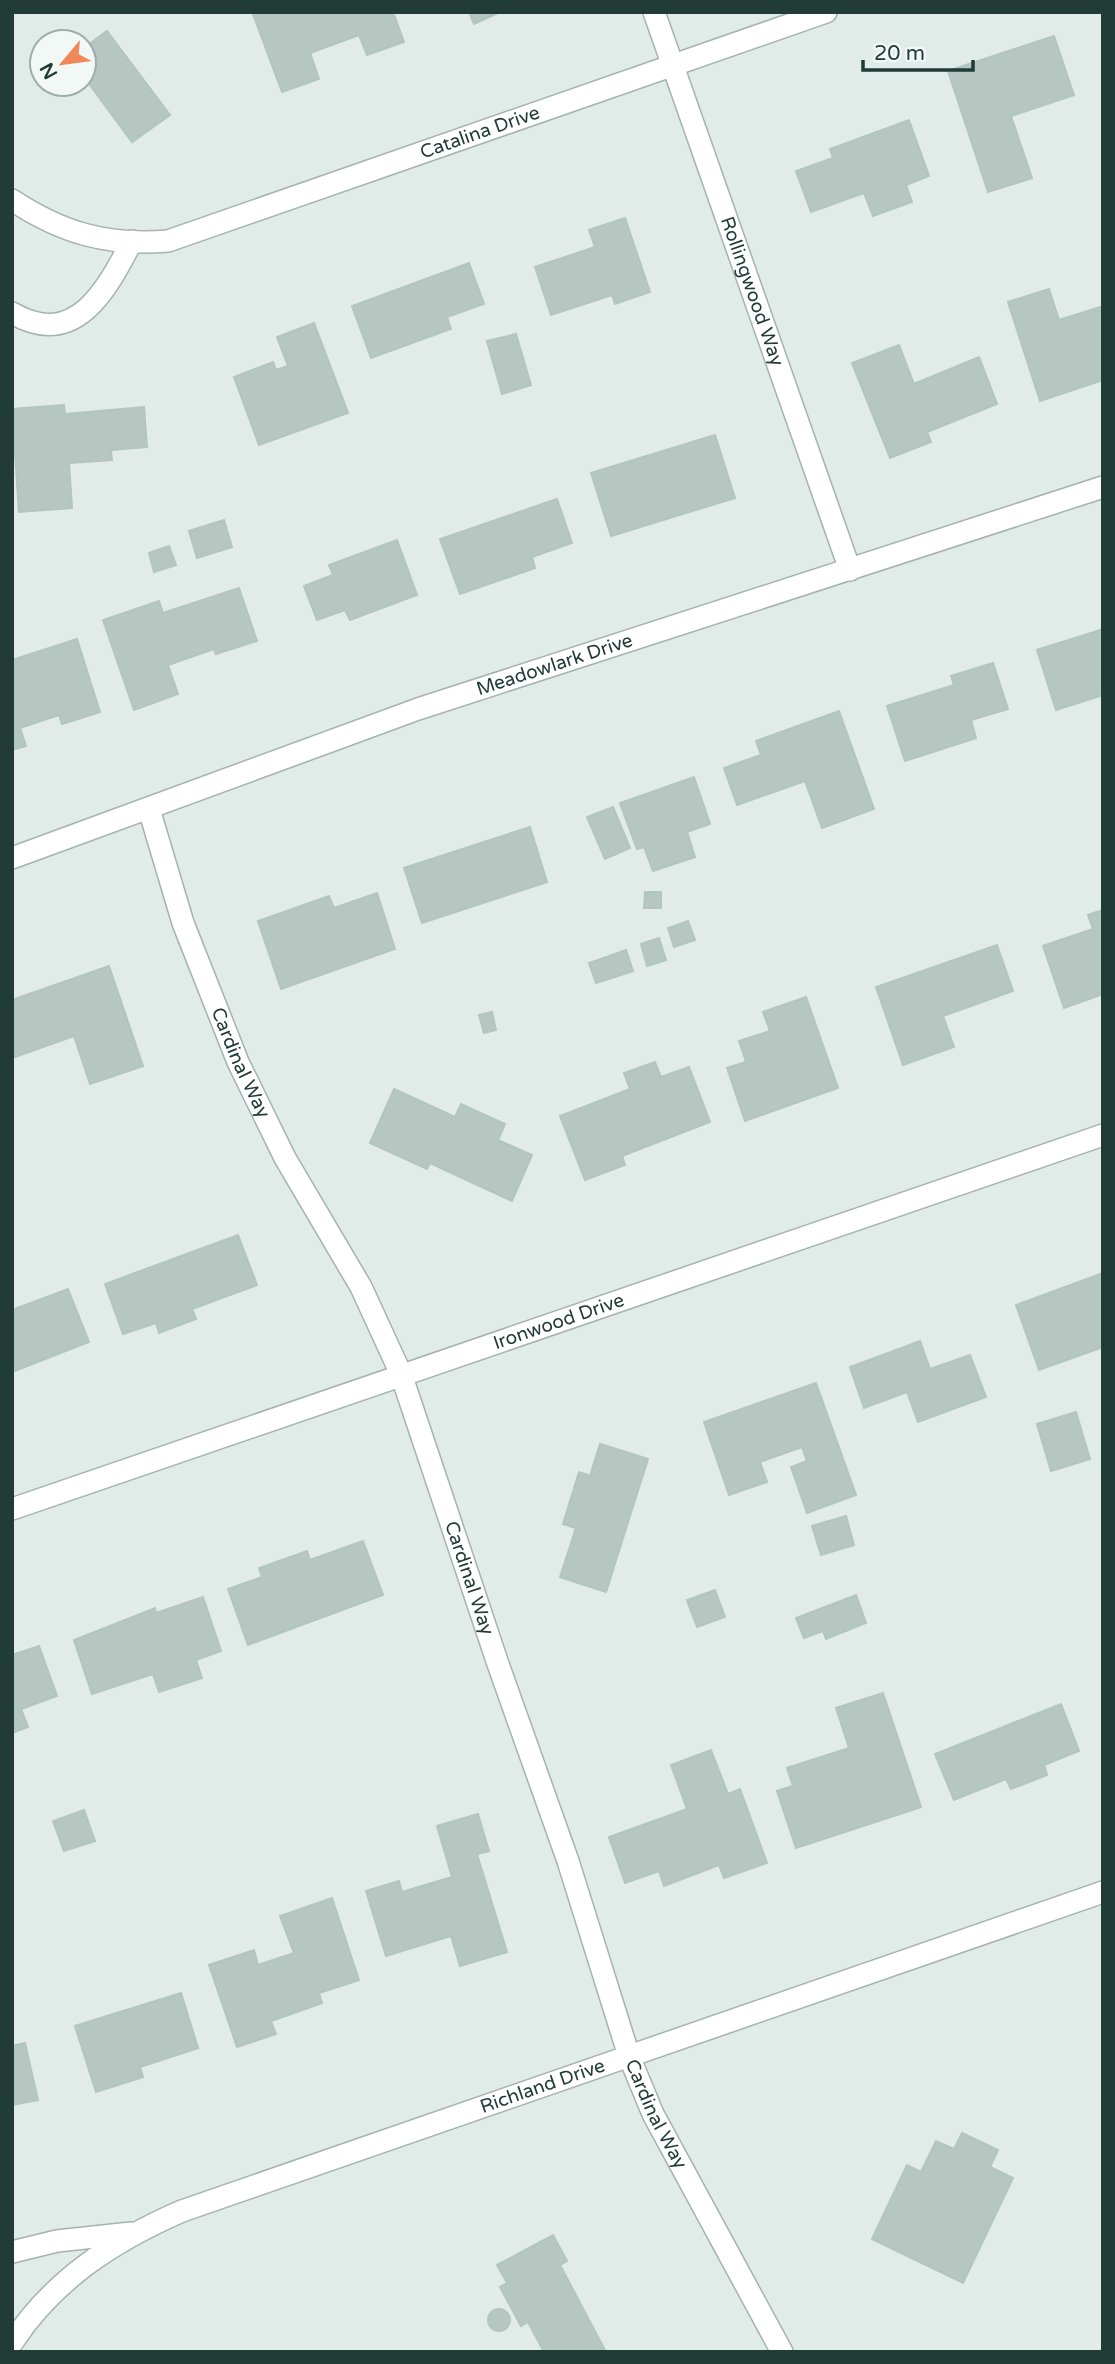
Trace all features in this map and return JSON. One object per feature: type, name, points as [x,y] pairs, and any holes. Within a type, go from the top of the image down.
[{"type":"street","name":"Rollingwood Way","points":[[654,12],[850,570]]},
{"type":"street","name":"Catalina Drive","points":[[12,200],[43,221],[72,233],[132,241],[154,242],[180,238],[826,12]]},
{"type":"street","points":[[12,313],[27,321],[45,323],[64,321],[84,313],[103,294],[132,241]]},
{"type":"street","name":"Meadowlark Drive","points":[[12,858],[418,709],[1103,487]]},
{"type":"street","name":"Cardinal Way","points":[[149,809],[183,923],[238,1062],[285,1158],[367,1299],[401,1374],[498,1664],[568,1861],[629,2056],[653,2114],[782,2352]]},
{"type":"street","name":"Ironwood Drive","points":[[12,1508],[1103,1135]]},
{"type":"street","name":"Richland Drive","points":[[14,2340],[27,2318],[48,2296],[103,2253],[136,2232],[182,2211],[1103,1892]]},
{"type":"street","points":[[12,2252],[57,2241],[136,2232]]},
{"type":"building","points":[[393,12],[404,42],[367,55],[359,35],[310,53],[319,79],[282,92],[253,14]]},
{"type":"building","points":[[469,12],[500,12],[474,24]]},
{"type":"building","points":[[107,31],[170,115],[132,142],[98,96],[98,38]]},
{"type":"building","points":[[1054,36],[1074,95],[1011,116],[1032,178],[988,192],[948,71]]},
{"type":"building","points":[[909,120],[929,176],[906,185],[912,202],[873,216],[864,193],[811,212],[796,171],[833,158],[830,149]]},
{"type":"building","points":[[625,218],[650,292],[615,304],[612,295],[551,315],[535,267],[595,247],[589,230]]},
{"type":"building","points":[[469,263],[484,304],[447,317],[451,329],[371,358],[352,306]]},
{"type":"building","points":[[1049,289],[1059,320],[1103,306],[1103,380],[1040,401],[1008,302]]},
{"type":"building","points":[[314,323],[348,413],[259,445],[234,377],[273,362],[276,370],[288,366],[277,337]]},
{"type":"building","points":[[516,334],[531,385],[502,394],[487,341]]},
{"type":"building","points":[[899,345],[914,384],[979,357],[997,404],[927,432],[931,442],[890,458],[852,363]]},
{"type":"building","points":[[64,405],[65,414],[144,407],[147,447],[111,450],[112,460],[69,463],[72,508],[19,512],[12,409]]},
{"type":"building","points":[[715,435],[735,498],[611,536],[591,473]]},
{"type":"building","points":[[557,499],[572,543],[532,557],[535,568],[460,594],[440,539]]},
{"type":"building","points":[[224,520],[232,547],[197,558],[189,531]]},
{"type":"building","points":[[397,540],[417,595],[350,620],[345,610],[317,620],[304,586],[333,575],[329,565]]},
{"type":"building","points":[[169,546],[176,565],[154,572],[149,553]]},
{"type":"building","points":[[239,588],[257,641],[216,654],[214,649],[168,665],[178,694],[134,710],[103,620],[159,601],[163,613]]},
{"type":"building","points":[[1103,629],[1103,695],[1056,710],[1037,650]]},
{"type":"building","points":[[77,639],[100,712],[62,724],[59,715],[20,728],[26,746],[12,750],[12,660]]},
{"type":"building","points":[[993,663],[1008,709],[971,720],[976,738],[905,761],[887,706],[954,685],[951,676]]},
{"type":"building","points":[[839,711],[874,809],[822,828],[805,781],[737,805],[724,768],[761,755],[756,741]]},
{"type":"building","points":[[694,777],[710,824],[687,832],[695,857],[653,871],[644,847],[637,849],[620,803]]},
{"type":"building","points":[[613,807],[630,848],[605,859],[587,817]]},
{"type":"building","points":[[530,827],[547,882],[422,923],[404,868]]},
{"type":"building","points":[[645,892],[661,892],[661,908],[644,908]]},
{"type":"building","points":[[377,893],[395,949],[281,989],[258,921],[329,896],[334,908]]},
{"type":"building","points":[[1103,910],[1103,994],[1064,1008],[1043,946],[1093,929],[1088,915]]},
{"type":"building","points":[[688,921],[695,940],[674,947],[668,928]]},
{"type":"building","points":[[659,938],[666,960],[647,966],[641,944]]},
{"type":"building","points":[[997,945],[1013,991],[943,1016],[954,1047],[903,1065],[876,987]]},
{"type":"building","points":[[626,950],[633,971],[596,983],[589,963]]},
{"type":"building","points":[[109,966],[143,1066],[90,1084],[74,1036],[12,1058],[12,1000]]},
{"type":"building","points":[[806,997],[838,1088],[745,1121],[727,1068],[746,1062],[739,1041],[770,1031],[763,1012]]},
{"type":"building","points":[[492,1012],[496,1030],[484,1033],[479,1015]]},
{"type":"building","points":[[655,1062],[661,1077],[689,1067],[710,1122],[622,1156],[625,1165],[585,1180],[560,1116],[630,1089],[624,1073]]},
{"type":"building","points":[[394,1089],[455,1117],[461,1104],[505,1124],[498,1140],[532,1155],[512,1201],[430,1163],[427,1169],[370,1143]]},
{"type":"building","points":[[238,1235],[257,1285],[192,1309],[196,1319],[159,1333],[156,1323],[123,1334],[105,1284]]},
{"type":"building","points":[[1103,1273],[1103,1347],[1039,1370],[1016,1305]]},
{"type":"building","points":[[68,1289],[89,1342],[12,1372],[12,1310]]},
{"type":"building","points":[[920,1341],[930,1369],[970,1355],[986,1397],[918,1422],[907,1392],[864,1408],[850,1367]]},
{"type":"building","points":[[816,1383],[856,1495],[807,1513],[791,1467],[807,1461],[802,1447],[760,1462],[767,1482],[729,1495],[704,1422]]},
{"type":"building","points":[[1076,1412],[1090,1459],[1051,1471],[1037,1424]]},
{"type":"building","points":[[600,1444],[648,1459],[606,1592],[560,1577],[576,1528],[563,1524],[579,1472],[590,1476]]},
{"type":"building","points":[[846,1516],[854,1545],[821,1555],[812,1526]]},
{"type":"building","points":[[363,1541],[383,1595],[248,1645],[228,1589],[262,1577],[259,1568],[307,1551],[310,1560]]},
{"type":"building","points":[[715,1590],[725,1617],[697,1627],[687,1600]]},
{"type":"building","points":[[856,1595],[866,1623],[826,1639],[823,1631],[804,1638],[796,1618]]},
{"type":"building","points":[[203,1597],[221,1651],[196,1660],[202,1678],[159,1692],[153,1674],[92,1694],[74,1640],[155,1608],[156,1613]]},
{"type":"building","points":[[39,1646],[57,1696],[21,1709],[28,1727],[12,1733],[12,1655]]},
{"type":"building","points":[[883,1693],[921,1807],[796,1848],[777,1791],[793,1786],[787,1768],[849,1748],[836,1708]]},
{"type":"building","points":[[1061,1704],[1079,1751],[1044,1765],[1047,1775],[1011,1789],[1006,1779],[954,1800],[935,1754]]},
{"type":"building","points":[[711,1750],[728,1794],[740,1789],[767,1863],[724,1878],[719,1865],[664,1886],[659,1871],[625,1883],[609,1837],[687,1809],[671,1765]]},
{"type":"building","points":[[84,1810],[95,1841],[64,1851],[53,1821]]},
{"type":"building","points":[[478,1814],[489,1851],[477,1854],[507,1952],[460,1966],[451,1936],[386,1956],[366,1891],[399,1881],[402,1892],[452,1877],[437,1826]]},
{"type":"building","points":[[332,1898],[359,1980],[319,1993],[322,2003],[271,2021],[276,2034],[237,2047],[209,1965],[254,1950],[258,1965],[294,1953],[280,1916]]},
{"type":"building","points":[[181,1993],[198,2048],[140,2067],[143,2077],[96,2092],[75,2026]]},
{"type":"building","points":[[25,2043],[38,2100],[12,2105],[12,2046]]},
{"type":"building","points":[[962,2133],[998,2150],[990,2167],[1013,2178],[963,2283],[872,2239],[907,2165],[921,2172],[936,2141],[954,2149]]},
{"type":"building","points":[[553,2235],[567,2261],[560,2265],[606,2352],[544,2352],[528,2322],[521,2326],[500,2287],[507,2283],[497,2265]]},
{"type":"building","points":[[499,2309],[507,2312],[510,2320],[507,2328],[499,2331],[491,2328],[488,2320],[491,2312]]}]
